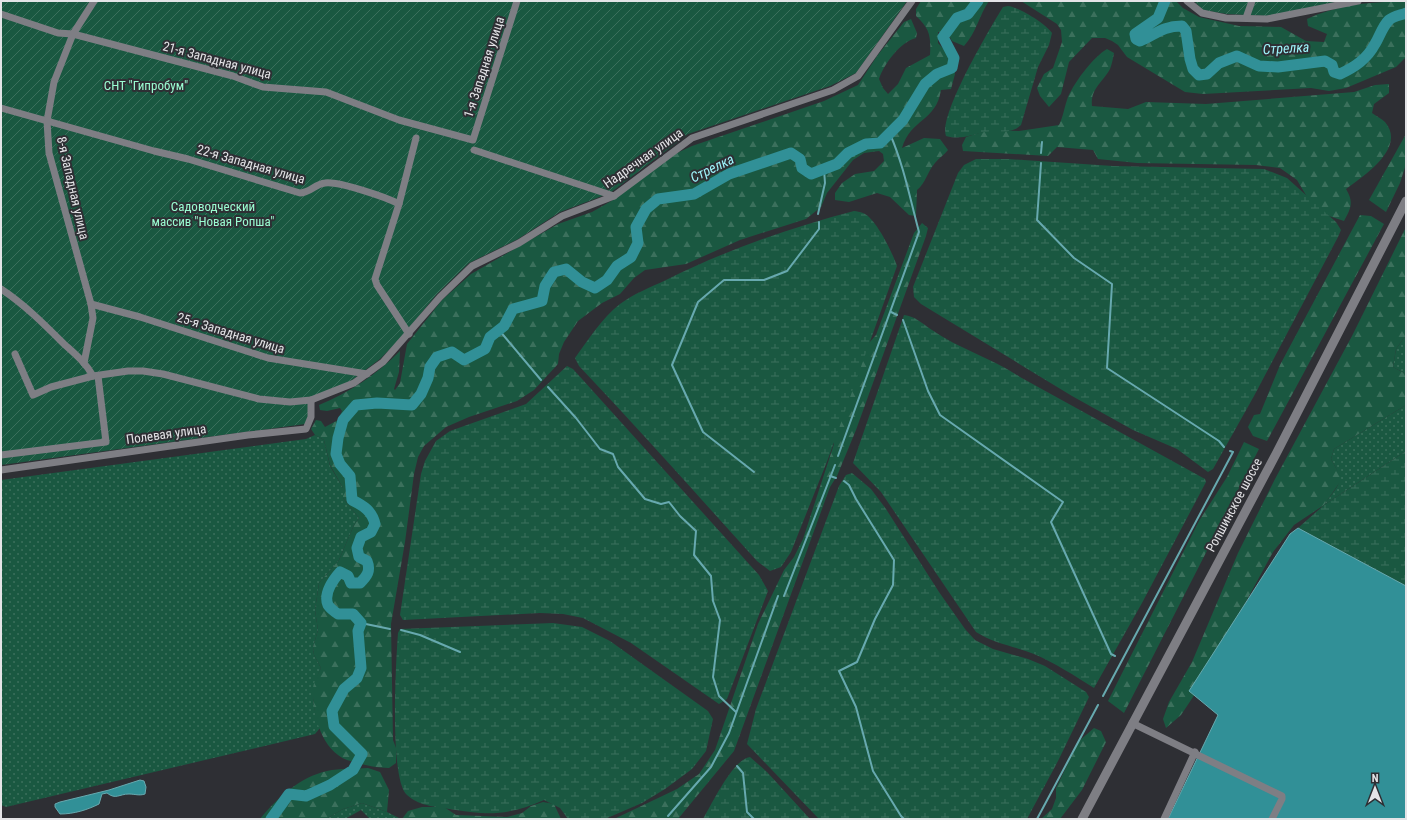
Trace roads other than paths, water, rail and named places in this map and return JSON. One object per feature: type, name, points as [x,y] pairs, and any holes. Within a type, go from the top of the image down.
[{"type":"main road","name":"Ропшинское шоссе","points":[[1082,819],[1276,454],[1406,201]]},
{"type":"street","name":"8-я Западная улица","points":[[84,363],[93,318],[91,304],[50,153],[46,121],[54,82],[73,34],[94,1]]},
{"type":"street","name":"1-я Западная улица","points":[[473,140],[517,1]]},
{"type":"street","name":"Надречная улица","points":[[15,354],[33,396],[51,387],[95,376],[128,371],[143,371],[163,374],[260,399],[290,402],[311,400],[354,383],[383,362],[440,297],[472,266],[519,243],[562,216],[614,196],[692,138],[833,90],[858,76],[912,1]]},
{"type":"street","points":[[1188,1],[1202,13],[1226,18],[1267,19],[1334,3],[1358,1]]},
{"type":"street","points":[[1246,18],[1252,1]]},
{"type":"street","name":"21-я Западная улица","points":[[1,14],[58,33],[73,34],[233,76],[263,87],[326,92],[399,120],[473,140]]},
{"type":"street","name":"22-я Западная улица","points":[[1,108],[188,159],[300,193],[307,193],[323,183],[335,182],[399,204]]},
{"type":"street","points":[[409,334],[377,286],[375,278],[399,204],[416,138]]},
{"type":"street","points":[[474,150],[614,196]]},
{"type":"street","points":[[1,289],[21,302],[43,322],[95,376]]},
{"type":"street","name":"25-я Западная улица","points":[[91,304],[140,317],[268,358],[367,374]]},
{"type":"street","name":"Полевая улица","points":[[1,455],[106,442],[95,376]]},
{"type":"street","name":"Полевая улица","points":[[1,470],[233,437],[306,429],[311,417],[311,400]]},
{"type":"street","points":[[1132,723],[1195,752],[1282,796],[1272,819]]},
{"type":"street","points":[[1164,819],[1195,752]]},
{"type":"water","points":[[1298,528],[1406,586],[1406,819],[1168,819],[1218,715],[1189,691],[1290,534]]},
{"type":"water","points":[[140,780],[144,781],[146,787],[145,794],[113,796],[107,793],[102,794],[99,804],[85,810],[70,813],[60,814],[55,807],[55,804],[60,802],[109,790]]},
{"type":"waterway","name":"Стрелка","points":[[271,819],[289,794],[306,796],[330,785],[353,770],[362,754],[334,726],[332,711],[344,689],[357,678],[361,668],[358,631],[361,623],[353,614],[338,614],[331,609],[327,600],[328,591],[340,572],[348,576],[351,583],[360,583],[366,576],[369,568],[367,561],[359,557],[357,548],[361,537],[371,532],[375,524],[370,512],[352,500],[350,476],[340,464],[336,454],[338,438],[343,420],[356,405],[377,403],[412,405],[421,394],[428,378],[430,367],[437,357],[452,352],[464,360],[485,349],[490,337],[504,326],[513,309],[542,301],[545,286],[554,272],[566,269],[582,282],[595,288],[607,280],[617,266],[631,257],[638,243],[636,227],[646,209],[658,199],[694,194],[729,174],[791,153],[800,159],[802,168],[811,174],[837,164],[848,153],[866,144],[880,143],[903,120],[925,84],[937,74],[952,68],[954,58],[943,37],[957,18],[968,14],[978,1]]},
{"type":"waterway","name":"Стрелка","points":[[1165,1],[1158,18],[1135,34],[1136,39],[1140,41],[1170,27],[1182,26],[1186,31],[1193,69],[1199,75],[1207,74],[1219,63],[1237,56],[1259,66],[1278,67],[1325,61],[1332,65],[1334,72],[1340,74],[1356,65],[1368,54],[1389,20],[1406,13]]},
{"type":"waterway","points":[[838,456],[919,232],[903,170],[890,134]]},
{"type":"waterway","points":[[1041,153],[1042,142]]},
{"type":"waterway","points":[[1041,163],[1037,220],[1074,258],[1112,284],[1107,368],[1219,441],[1224,447]]},
{"type":"waterway","points":[[818,214],[825,183],[824,170]]},
{"type":"waterway","points":[[754,472],[703,432],[672,365],[698,302],[724,280],[764,280],[787,271],[819,229],[819,222]]},
{"type":"waterway","points":[[891,312],[897,315]]},
{"type":"waterway","points":[[903,320],[928,391],[940,415],[1063,502],[1051,522],[1111,654],[1115,656]]},
{"type":"waterway","points":[[499,330],[541,380]]},
{"type":"waterway","points":[[548,387],[576,418],[600,449],[613,454],[618,467],[645,499],[661,504],[669,502],[680,516],[696,531],[694,555],[711,576],[713,601],[720,620],[713,677],[719,696],[736,712]]},
{"type":"waterway","points":[[1103,696],[1233,452],[1230,451]]},
{"type":"waterway","points":[[784,596],[835,465]]},
{"type":"waterway","points":[[830,476],[836,478]]},
{"type":"waterway","points":[[844,481],[849,485],[856,499],[894,560],[893,585],[875,619],[857,662],[839,671],[856,707],[873,771],[904,819]]},
{"type":"waterway","points":[[668,816],[711,767],[729,733],[778,596]]},
{"type":"waterway","points":[[361,623],[390,629]]},
{"type":"waterway","points":[[401,630],[420,635],[460,652]]},
{"type":"waterway","points":[[1037,819],[1098,705]]},
{"type":"waterway","points":[[737,766],[743,773],[747,812],[754,819]]},
{"type":"park label","name":"СНТ \"Гипробум\"","points":[[146,85]]},
{"type":"park label","name":"Садоводческий массив \"Новая Ропша\"","points":[[213,214]]}]
